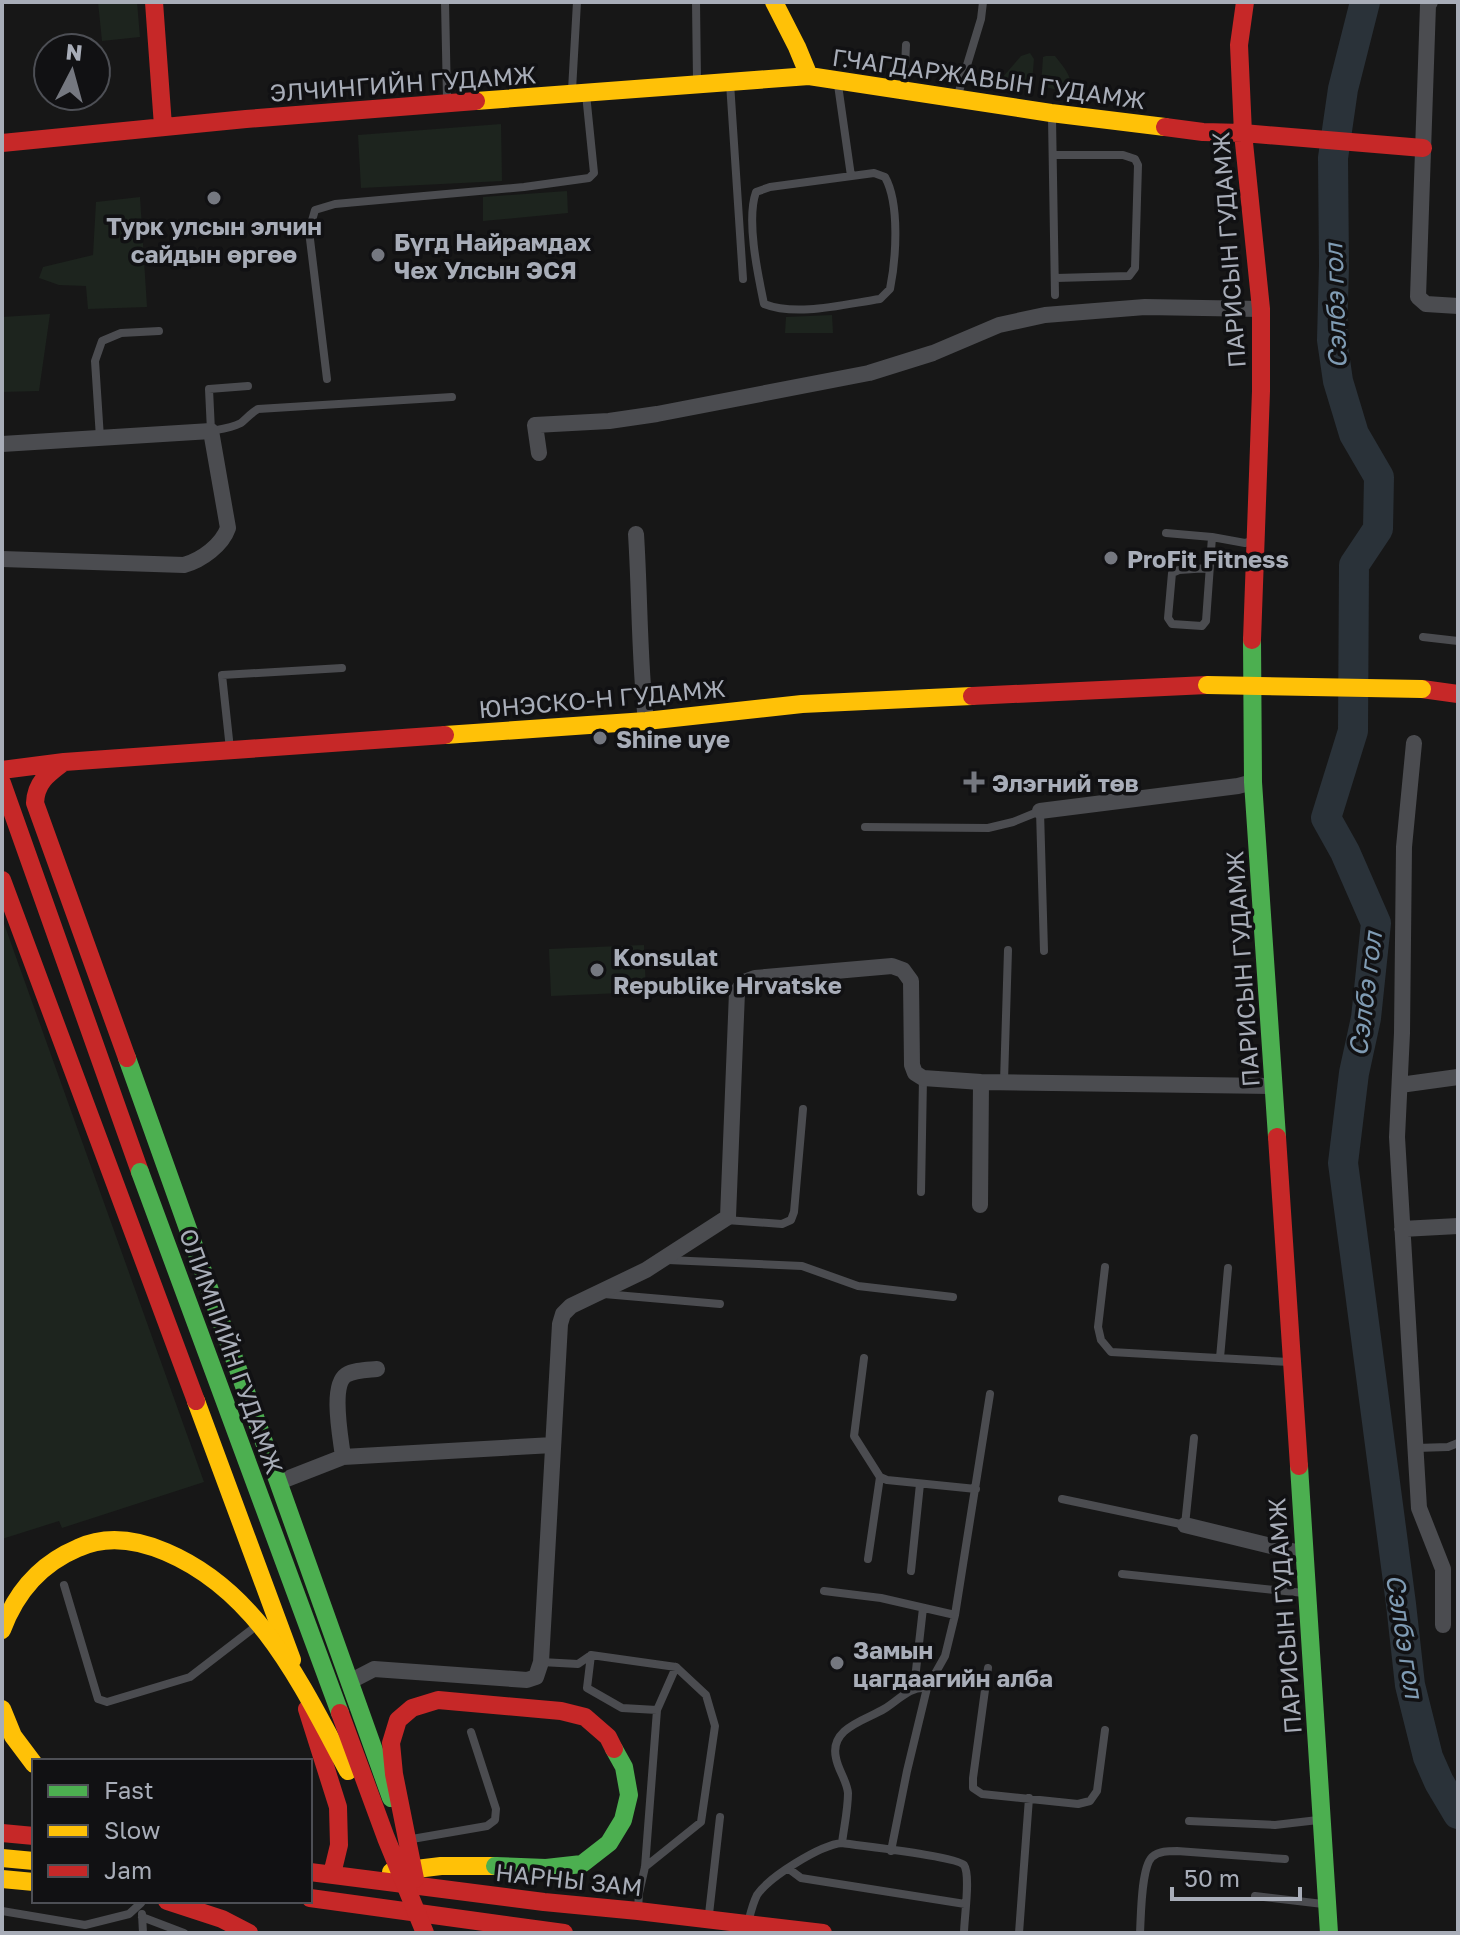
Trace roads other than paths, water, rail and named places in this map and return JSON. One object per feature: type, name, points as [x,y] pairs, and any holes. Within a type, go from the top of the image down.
[{"type":"main road","points":[[154,2],[163,126]]},
{"type":"main road","name":"Г.ЧАГДАРЖАВЫН ГУДАМЖ","points":[[774,2],[809,76],[1051,113],[1203,132],[1423,148]]},
{"type":"main road","name":"ПАРИСЫН ГУДАМЖ","points":[[1245,2],[1239,45],[1243,133],[1261,309],[1251,667],[1253,782],[1329,1933]]},
{"type":"main road","name":"ЭЛЧИНГИЙН ГУДАМЖ","points":[[2,143],[163,126],[809,76]]},
{"type":"main road","name":"ЮНЭСКО-Н ГУДАМЖ","points":[[2,770],[64,762],[646,721],[802,704],[1207,685],[1422,689],[1458,694]]},
{"type":"main road","points":[[64,762],[38,783],[35,803],[316,1592],[426,1887]]},
{"type":"main road","name":"ОЛИМПИЙН ГУДАМЖ","points":[[2,783],[140,1172],[386,1838],[426,1933]]},
{"type":"main road","points":[[2,880],[291,1659],[338,1807],[340,1875],[419,1869],[441,1866],[546,1868],[582,1864],[609,1843],[623,1820],[629,1795],[624,1767],[608,1737],[585,1717],[561,1711],[438,1700],[412,1708],[398,1720],[391,1743],[394,1774],[417,1890],[426,1933]]},
{"type":"main road","points":[[2,1630],[7,1612],[24,1586],[41,1568],[89,1542],[141,1542],[172,1552],[201,1567],[254,1616],[281,1651],[386,1838]]},
{"type":"main road","points":[[272,1609],[303,1613],[311,1608],[316,1592]]},
{"type":"main road","points":[[291,1659],[299,1640],[310,1633],[319,1634],[335,1643]]},
{"type":"main road","points":[[2,1709],[13,1736],[32,1761]]},
{"type":"main road","points":[[2,1833],[32,1836]]},
{"type":"main road","points":[[2,1858],[32,1861]]},
{"type":"main road","name":"НАРНЫ ЗАМ","points":[[312,1872],[823,1933]]},
{"type":"main road","points":[[2,1879],[32,1882]]},
{"type":"main road","points":[[312,1898],[564,1933]]},
{"type":"main road","points":[[540,1930],[544,1902]]},
{"type":"main road","points":[[173,1903],[222,1919],[249,1933]]},
{"type":"street","points":[[1430,2],[1418,297],[1426,304],[1458,306]]},
{"type":"street","points":[[539,453],[535,425],[609,421],[657,414],[869,373],[933,353],[999,325],[1045,315],[1145,307],[1261,309]]},
{"type":"street","points":[[2,444],[211,431],[228,528],[216,547],[192,563],[2,559]]},
{"type":"street","points":[[636,534],[641,673],[646,721]]},
{"type":"street","points":[[1414,743],[1404,847],[1402,1033],[1397,1137],[1419,1508],[1443,1569],[1443,1625]]},
{"type":"street","points":[[1040,811],[1253,782]]},
{"type":"street","points":[[349,1682],[374,1669],[527,1680],[536,1677],[541,1662],[560,1324],[563,1314],[571,1306],[646,1270],[728,1217],[737,992],[744,982],[755,978],[892,966],[903,970],[911,981],[912,1065],[915,1073],[923,1078],[981,1082],[1274,1086]]},
{"type":"street","points":[[1400,1085],[1458,1077]]},
{"type":"street","points":[[980,1205],[981,1082]]},
{"type":"street","points":[[1402,1229],[1458,1226]]},
{"type":"street","points":[[343,1457],[337,1390],[340,1380],[348,1373],[377,1369]]},
{"type":"street","points":[[279,1482],[343,1457],[553,1445]]},
{"type":"street","points":[[1185,1525],[1304,1554]]},
{"type":"lane","points":[[445,2],[447,104]]},
{"type":"lane","points":[[327,379],[309,231],[315,210],[335,204],[524,187],[589,178],[594,173],[579,94],[577,2]]},
{"type":"lane","points":[[696,2],[697,85]]},
{"type":"lane","points":[[957,98],[981,19],[983,2]]},
{"type":"lane","points":[[904,90],[906,45]]},
{"type":"lane","points":[[838,80],[851,176]]},
{"type":"lane","points":[[730,82],[743,279]]},
{"type":"lane","points":[[1051,113],[1055,295]]},
{"type":"lane","points":[[1053,155],[1123,155],[1135,159],[1138,165],[1135,268],[1129,276],[1056,278]]},
{"type":"lane","points":[[874,173],[885,177],[889,183],[895,244],[890,289],[880,299],[793,311],[778,310],[764,304],[757,273],[751,211],[756,192],[770,187],[851,176],[874,173]]},
{"type":"lane","points":[[100,438],[95,361],[102,341],[121,333],[159,331]]},
{"type":"lane","points":[[248,386],[209,389],[211,431],[245,421],[258,409],[452,397]]},
{"type":"lane","points":[[1166,533],[1245,543],[1256,539]]},
{"type":"lane","points":[[1209,568],[1172,573],[1168,618],[1172,624],[1202,626],[1206,621],[1212,537]]},
{"type":"lane","points":[[1423,637],[1458,641]]},
{"type":"lane","points":[[230,750],[222,675],[342,668]]},
{"type":"lane","points":[[865,827],[988,828],[1040,811],[1044,951]]},
{"type":"lane","points":[[1004,1082],[1008,950]]},
{"type":"lane","points":[[921,1192],[923,1078]]},
{"type":"lane","points":[[725,1220],[782,1224],[791,1220],[803,1109]]},
{"type":"lane","points":[[663,1260],[802,1266],[858,1286],[953,1297]]},
{"type":"lane","points":[[1105,1267],[1098,1327],[1101,1340],[1111,1352],[1292,1362]]},
{"type":"lane","points":[[1220,1358],[1228,1268]]},
{"type":"lane","points":[[599,1293],[720,1304]]},
{"type":"lane","points":[[864,1358],[854,1436],[880,1477],[976,1489]]},
{"type":"lane","points":[[891,1851],[927,1688],[945,1656],[955,1615],[990,1394]]},
{"type":"lane","points":[[1062,1499],[1185,1525],[1194,1438]]},
{"type":"lane","points":[[1416,1448],[1448,1447],[1458,1443]]},
{"type":"lane","points":[[868,1559],[880,1477]]},
{"type":"lane","points":[[911,1571],[920,1484]]},
{"type":"lane","points":[[1122,1574],[1307,1593]]},
{"type":"lane","points":[[64,1585],[98,1699],[107,1702],[190,1677],[265,1619],[272,1609]]},
{"type":"lane","points":[[824,1591],[881,1598],[955,1615]]},
{"type":"lane","points":[[914,1688],[923,1608]]},
{"type":"lane","points":[[591,1655],[587,1688],[622,1708],[657,1710]]},
{"type":"lane","points":[[541,1662],[578,1664],[591,1655],[676,1667],[706,1695],[715,1726],[701,1822],[645,1867]]},
{"type":"lane","points":[[638,1911],[645,1867],[657,1710],[676,1667]]},
{"type":"lane","points":[[988,1668],[973,1778],[973,1788],[982,1794],[1086,1803],[1097,1791],[1105,1730]]},
{"type":"lane","points":[[842,1843],[848,1792],[836,1759],[837,1741],[855,1723],[874,1715],[914,1688],[927,1688]]},
{"type":"lane","points":[[407,1840],[487,1826],[495,1820],[496,1809],[471,1732]]},
{"type":"lane","points":[[1019,1933],[1029,1798]]},
{"type":"lane","points":[[708,1919],[720,1817]]},
{"type":"lane","points":[[1189,1821],[1275,1825],[1322,1819]]},
{"type":"lane","points":[[748,1924],[751,1908],[767,1884],[815,1851],[842,1843],[956,1860],[964,1866],[967,1875],[964,1933]]},
{"type":"lane","points":[[1140,1933],[1146,1866],[1153,1856],[1177,1851],[1285,1859]]},
{"type":"lane","points":[[789,1869],[801,1878],[965,1904]]},
{"type":"lane","points":[[1255,1896],[1328,1905]]},
{"type":"lane","points":[[2,1911],[85,1925],[129,1914],[140,1903]]},
{"type":"lane","points":[[141,1903],[143,1933]]},
{"type":"lane","points":[[142,1917],[184,1933]]},
{"type":"waterway","name":"Сэлбэ гол","points":[[1365,2],[1343,89],[1333,158],[1332,340],[1338,381],[1354,434],[1379,477],[1378,529],[1354,565],[1353,731],[1326,818],[1345,852],[1376,923],[1366,1018],[1354,1073],[1343,1163],[1410,1685],[1428,1757],[1458,1814]]},
{"type":"place","name":"Турк улсын элчин сайдын өргөө","points":[[214,198]]},
{"type":"place","name":"Бүгд Найрамдах Чех Улсын ЭСЯ","points":[[378,255]]},
{"type":"place","name":"ProFit Fitness","points":[[1111,558]]},
{"type":"place","name":"Shine uye","points":[[600,738]]},
{"type":"place","name":"Элэгний төв","points":[[974,782]]},
{"type":"place","name":"Konsulat Republike Hrvatske","points":[[597,970]]},
{"type":"place","name":"Замын цагдаагийн алба","points":[[837,1663]]}]
